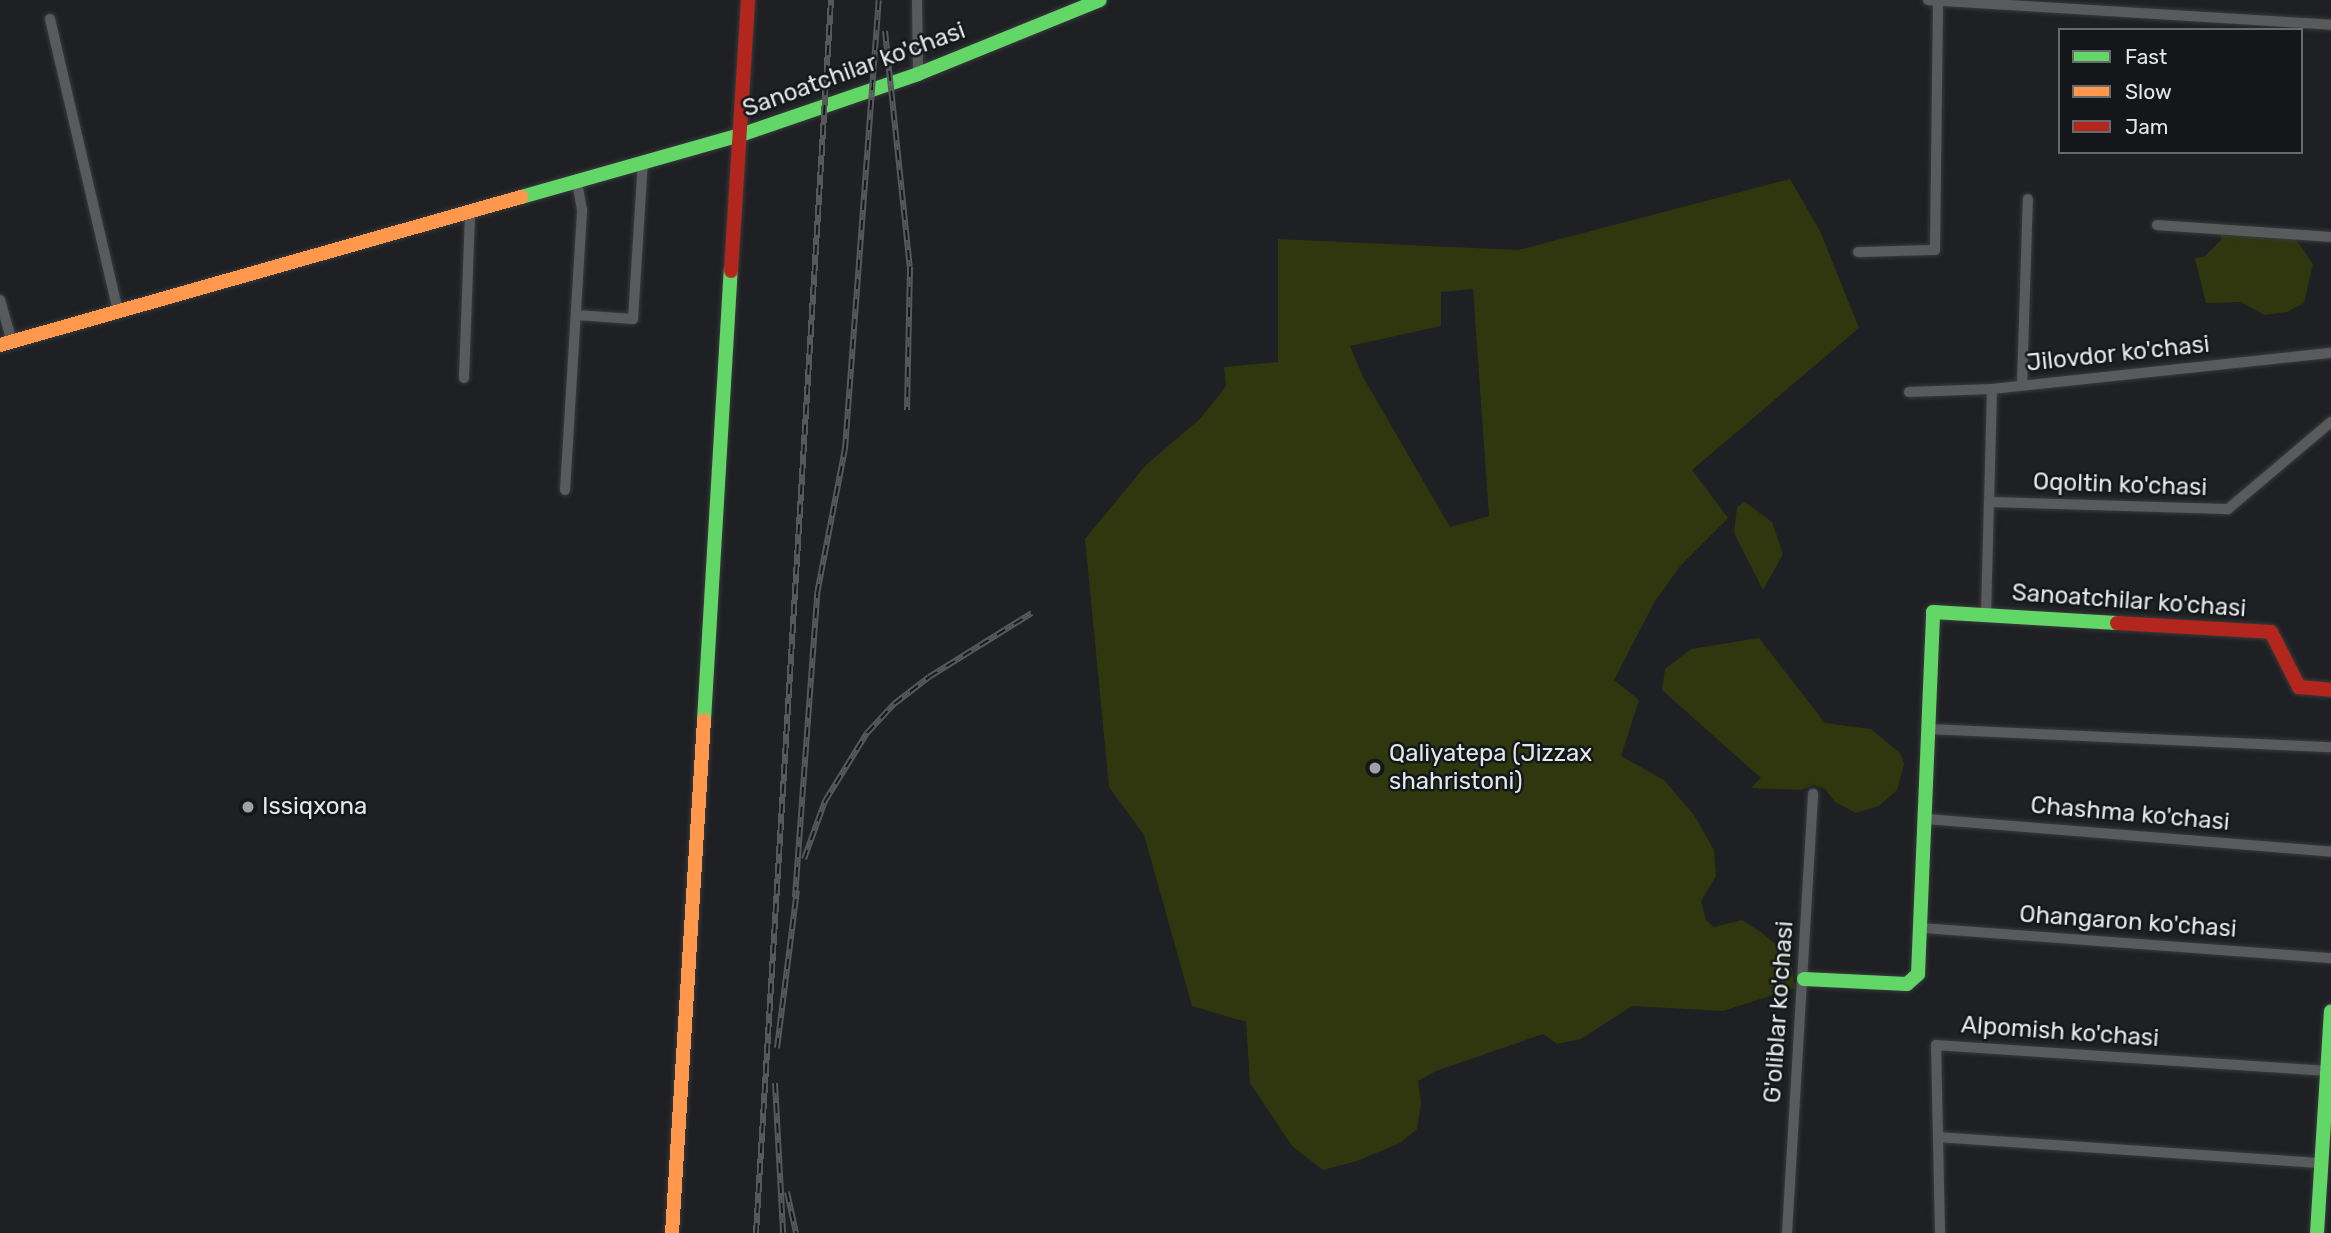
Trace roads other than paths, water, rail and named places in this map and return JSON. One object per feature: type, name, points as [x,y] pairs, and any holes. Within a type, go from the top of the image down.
[{"type":"street","points":[[672,1233],[748,0]]},
{"type":"street","points":[[917,0],[918,74]]},
{"type":"street","name":"Sanoatchilar ko'chasi","points":[[6,344],[740,135],[918,74],[1100,0]]},
{"type":"street","points":[[1928,0],[2331,25]]},
{"type":"street","points":[[1858,252],[1936,250],[1938,1]]},
{"type":"street","points":[[50,19],[118,311]]},
{"type":"street","points":[[576,315],[633,319],[643,162]]},
{"type":"street","points":[[565,490],[583,210],[577,181]]},
{"type":"street","points":[[2022,385],[2028,199]]},
{"type":"street","points":[[464,378],[470,211]]},
{"type":"street","points":[[2157,225],[2331,237]]},
{"type":"street","points":[[0,300],[6,344]]},
{"type":"street","name":"Jilovdor ko'chasi","points":[[1909,392],[1992,389],[2331,353]]},
{"type":"street","points":[[1986,615],[1992,389]]},
{"type":"street","name":"Oqoltin ko'chasi","points":[[1989,502],[2228,509],[2331,422]]},
{"type":"street","name":"Sanoatchilar ko'chasi","points":[[1928,729],[1933,612],[2271,632],[2299,687],[2331,690]]},
{"type":"street","points":[[1804,979],[1907,984],[1918,974],[1922,928],[1928,729],[2331,747]]},
{"type":"street","name":"G'oliblar ko'chasi","points":[[1787,1233],[1813,794]]},
{"type":"street","name":"Chashma ko'chasi","points":[[1926,819],[2331,852]]},
{"type":"street","name":"Ohangaron ko'chasi","points":[[1922,928],[2331,958]]},
{"type":"street","points":[[2317,1233],[2331,1011]]},
{"type":"street","name":"Alpomish ko'chasi","points":[[1940,1233],[1936,1045],[2327,1071]]},
{"type":"street","points":[[1938,1137],[2321,1163]]},
{"type":"railway","points":[[756,1233],[831,0]]},
{"type":"railway","points":[[795,897],[817,594],[845,449],[879,0]]},
{"type":"railway","points":[[885,31],[910,267],[907,410]]},
{"type":"railway","points":[[804,859],[825,801],[867,733],[894,704],[929,677],[1032,613]]},
{"type":"railway","points":[[777,1048],[797,890]]},
{"type":"railway","points":[[775,1083],[783,1233]]},
{"type":"railway","points":[[787,1192],[796,1233]]},
{"type":"place","name":"Qaliyatepa (Jizzax shahristoni)","points":[[1375,768]]},
{"type":"place","name":"Issiqxona","points":[[248,807]]}]
